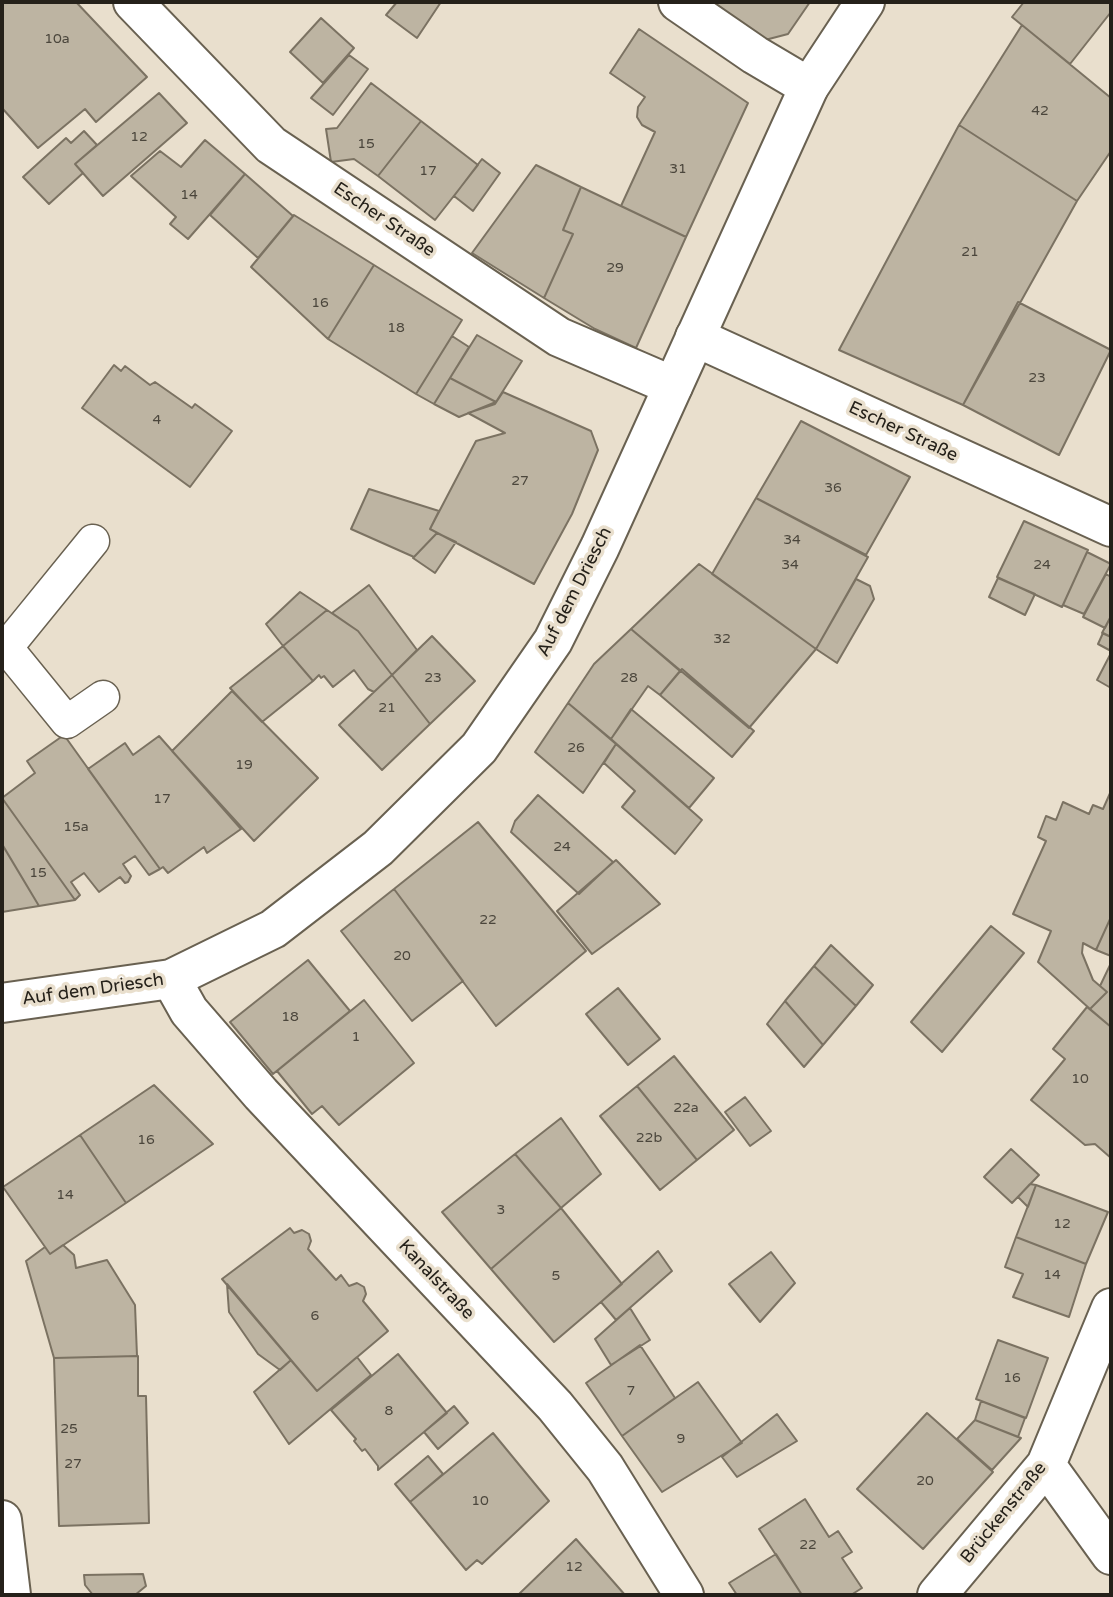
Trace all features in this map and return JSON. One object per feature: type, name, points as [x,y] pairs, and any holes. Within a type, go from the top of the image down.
[{"type":"street","name":"Escher Straße","points":[[133,2],[271,145],[559,337],[673,386]]},
{"type":"street","points":[[678,2],[809,87]]},
{"type":"street","name":"Auf dem Driesch","points":[[2,1003],[171,979],[273,929],[378,848],[479,748],[554,641],[809,87],[865,2]]},
{"type":"street","name":"Escher Straße","points":[[695,337],[1111,527]]},
{"type":"street","name":"Kanalstraße","points":[[171,979],[189,1011],[261,1094],[555,1406],[605,1468],[684,1595]]},
{"type":"street","name":"Brückenstraße","points":[[937,1595],[1046,1465],[1111,1308]]},
{"type":"street","points":[[1046,1465],[1111,1555]]},
{"type":"street","points":[[2,1520],[11,1595]]},
{"type":"lane","points":[[93,541],[4,650],[67,722],[103,697]]},
{"type":"building","points":[[2,2],[76,2],[147,77],[96,122],[85,109],[38,148],[2,108]]},
{"type":"building","points":[[397,2],[441,2],[417,38],[386,15]]},
{"type":"building","points":[[709,2],[810,2],[788,34],[765,40]]},
{"type":"building","points":[[1024,2],[1111,2],[1111,12],[1070,64],[1012,17]]},
{"type":"building","points":[[321,18],[354,48],[323,83],[290,52]]},
{"type":"building","points":[[1022,25],[1111,98],[1111,151],[1077,201],[959,125]]},
{"type":"building","points":[[639,29],[748,103],[686,237],[621,206],[655,132],[642,125],[637,117],[638,107],[645,97],[610,73]]},
{"type":"building","points":[[349,55],[368,69],[333,115],[311,98]]},
{"type":"building","points":[[371,83],[421,121],[378,176],[354,159],[331,162],[326,129],[337,128]]},
{"type":"building","points":[[159,93],[187,123],[103,196],[75,164]]},
{"type":"building","points":[[421,121],[478,165],[435,220],[378,176]]},
{"type":"building","points":[[959,125],[1077,201],[963,405],[839,350]]},
{"type":"building","points":[[84,131],[97,145],[75,164],[83,173],[49,204],[23,177],[66,138],[71,143]]},
{"type":"building","points":[[205,140],[245,174],[188,239],[170,224],[176,217],[131,176],[160,151],[181,167]]},
{"type":"building","points":[[482,159],[500,173],[473,211],[454,196]]},
{"type":"building","points":[[536,165],[581,187],[563,230],[573,234],[544,298],[472,253]]},
{"type":"building","points":[[245,174],[293,216],[258,258],[210,215]]},
{"type":"building","points":[[581,187],[686,237],[636,348],[595,329],[544,298],[573,234],[563,230]]},
{"type":"building","points":[[294,215],[374,265],[328,339],[251,267]]},
{"type":"building","points":[[374,265],[462,320],[416,394],[328,339]]},
{"type":"building","points":[[1018,302],[1111,350],[1059,455],[963,405]]},
{"type":"building","points":[[477,335],[522,361],[496,402],[450,378]]},
{"type":"building","points":[[452,336],[469,347],[434,404],[416,394]]},
{"type":"building","points":[[114,365],[121,371],[125,366],[150,385],[155,382],[192,408],[195,404],[232,431],[190,487],[82,408]]},
{"type":"building","points":[[450,378],[496,402],[459,417],[434,404]]},
{"type":"building","points":[[503,392],[591,431],[598,450],[572,514],[534,584],[430,529],[476,441],[505,433],[468,413],[495,404]]},
{"type":"building","points":[[801,421],[910,477],[866,555],[756,498]]},
{"type":"building","points":[[369,489],[439,511],[430,529],[437,533],[414,557],[351,529]]},
{"type":"building","points":[[756,498],[868,557],[816,649],[712,574]]},
{"type":"building","points":[[1024,521],[1088,550],[1062,607],[997,577]]},
{"type":"building","points":[[437,533],[456,542],[435,573],[413,558]]},
{"type":"building","points":[[1087,552],[1111,564],[1084,614],[1063,605]]},
{"type":"building","points":[[699,564],[816,649],[749,728],[631,629]]},
{"type":"building","points":[[1106,574],[1111,577],[1111,616],[1105,628],[1083,617]]},
{"type":"building","points":[[998,578],[1035,594],[1025,615],[989,597]]},
{"type":"building","points":[[856,579],[870,586],[874,599],[837,663],[816,649]]},
{"type":"building","points":[[369,585],[417,650],[392,675],[358,631],[332,613]]},
{"type":"building","points":[[300,592],[327,610],[283,646],[266,624]]},
{"type":"building","points":[[327,610],[358,631],[392,675],[374,692],[368,689],[354,670],[333,687],[324,676],[321,678],[319,675],[313,681],[283,646]]},
{"type":"building","points":[[1111,616],[1111,637],[1102,633]]},
{"type":"building","points":[[631,629],[680,671],[660,695],[648,686],[611,739],[568,703],[594,664]]},
{"type":"building","points":[[1103,633],[1111,637],[1111,651],[1098,644]]},
{"type":"building","points":[[432,636],[475,681],[430,724],[392,675]]},
{"type":"building","points":[[283,646],[313,681],[262,722],[230,688]]},
{"type":"building","points":[[1111,653],[1111,688],[1097,680]]},
{"type":"building","points":[[682,669],[754,731],[732,757],[660,695]]},
{"type":"building","points":[[392,675],[430,724],[382,770],[339,725]]},
{"type":"building","points":[[232,691],[318,778],[254,841],[172,751]]},
{"type":"building","points":[[568,703],[616,744],[583,793],[535,752]]},
{"type":"building","points":[[631,709],[714,778],[689,808],[611,739]]},
{"type":"building","points":[[64,735],[160,869],[149,875],[135,856],[123,864],[131,876],[128,882],[125,883],[120,877],[99,892],[84,873],[71,882],[80,895],[75,900],[2,798],[35,773],[27,761]]},
{"type":"building","points":[[159,736],[241,829],[207,853],[204,847],[168,873],[163,867],[160,869],[88,769],[125,743],[133,755]]},
{"type":"building","points":[[616,744],[702,820],[675,854],[622,807],[635,791],[604,763]]},
{"type":"building","points":[[1111,791],[1111,917],[1096,950],[1083,943],[1082,953],[1093,980],[1107,992],[1090,1009],[1038,962],[1051,931],[1013,914],[1046,841],[1038,837],[1046,816],[1056,820],[1063,802],[1089,814],[1093,805],[1103,809]]},
{"type":"building","points":[[538,795],[613,862],[579,894],[511,832],[515,821]]},
{"type":"building","points":[[2,798],[75,900],[39,906],[2,844]]},
{"type":"building","points":[[478,822],[586,951],[496,1026],[394,889]]},
{"type":"building","points":[[3,846],[39,906],[2,912]]},
{"type":"building","points":[[616,860],[660,904],[592,954],[557,911]]},
{"type":"building","points":[[394,889],[463,981],[412,1021],[341,931]]},
{"type":"building","points":[[1111,917],[1111,956],[1096,950]]},
{"type":"building","points":[[991,926],[1024,953],[942,1052],[911,1022]]},
{"type":"building","points":[[831,945],[873,985],[856,1006],[814,966]]},
{"type":"building","points":[[308,960],[350,1011],[273,1074],[230,1022]]},
{"type":"building","points":[[1111,963],[1111,1027],[1090,1009],[1107,992],[1100,986]]},
{"type":"building","points":[[814,966],[856,1006],[823,1045],[785,1001]]},
{"type":"building","points":[[618,988],[660,1039],[628,1065],[586,1014]]},
{"type":"building","points":[[364,1000],[414,1063],[339,1125],[322,1106],[312,1114],[277,1071]]},
{"type":"building","points":[[785,1001],[823,1045],[804,1067],[767,1024]]},
{"type":"building","points":[[1087,1007],[1111,1027],[1111,1158],[1095,1144],[1085,1145],[1031,1100],[1065,1059],[1053,1049]]},
{"type":"building","points":[[674,1056],[734,1130],[697,1160],[637,1086]]},
{"type":"building","points":[[154,1085],[213,1144],[126,1203],[80,1135]]},
{"type":"building","points":[[637,1086],[697,1160],[660,1190],[600,1116]]},
{"type":"building","points":[[745,1097],[771,1131],[750,1146],[725,1112]]},
{"type":"building","points":[[561,1118],[601,1174],[561,1208],[515,1154]]},
{"type":"building","points":[[80,1135],[126,1203],[50,1254],[3,1187]]},
{"type":"building","points":[[1011,1149],[1039,1175],[1012,1203],[984,1177]]},
{"type":"building","points":[[515,1154],[561,1208],[491,1269],[442,1212]]},
{"type":"building","points":[[1030,1184],[1036,1185],[1028,1207],[1018,1197]]},
{"type":"building","points":[[1036,1185],[1108,1212],[1086,1264],[1016,1237]]},
{"type":"building","points":[[561,1208],[622,1284],[554,1342],[491,1269]]},
{"type":"building","points":[[290,1228],[294,1233],[302,1230],[309,1234],[311,1241],[308,1249],[336,1280],[341,1275],[349,1286],[357,1283],[364,1287],[366,1294],[363,1301],[388,1331],[317,1391],[222,1279]]},
{"type":"building","points":[[1016,1237],[1086,1264],[1069,1317],[1013,1297],[1023,1274],[1005,1267]]},
{"type":"building","points":[[63,1245],[74,1255],[76,1268],[107,1260],[135,1305],[137,1356],[54,1358],[26,1261],[45,1247],[50,1254]]},
{"type":"building","points":[[658,1251],[672,1271],[616,1320],[601,1302]]},
{"type":"building","points":[[771,1252],[795,1283],[760,1322],[729,1284]]},
{"type":"building","points":[[227,1284],[291,1360],[280,1370],[258,1354],[229,1312]]},
{"type":"building","points":[[630,1308],[650,1340],[611,1365],[595,1339]]},
{"type":"building","points":[[998,1340],[1048,1358],[1026,1418],[976,1399]]},
{"type":"building","points":[[640,1345],[675,1398],[622,1436],[586,1383]]},
{"type":"building","points":[[398,1354],[447,1413],[378,1470],[378,1466],[365,1449],[362,1451],[354,1441],[356,1439],[331,1410]]},
{"type":"building","points":[[138,1356],[138,1396],[146,1396],[149,1523],[59,1526],[54,1358]]},
{"type":"building","points":[[357,1357],[371,1375],[289,1444],[254,1392],[291,1360],[317,1391]]},
{"type":"building","points":[[698,1382],[742,1443],[662,1492],[622,1436]]},
{"type":"building","points":[[981,1401],[1025,1418],[1018,1437],[975,1420]]},
{"type":"building","points":[[454,1406],[468,1423],[438,1449],[424,1432]]},
{"type":"building","points":[[927,1413],[993,1472],[923,1549],[857,1489]]},
{"type":"building","points":[[777,1414],[797,1441],[737,1477],[722,1457]]},
{"type":"building","points":[[975,1420],[1021,1438],[992,1470],[957,1439]]},
{"type":"building","points":[[493,1433],[549,1501],[482,1564],[477,1560],[466,1570],[410,1502]]},
{"type":"building","points":[[428,1456],[443,1474],[410,1502],[395,1484]]},
{"type":"building","points":[[805,1499],[829,1537],[838,1531],[852,1552],[842,1558],[862,1588],[851,1595],[802,1595],[759,1529]]},
{"type":"building","points":[[576,1539],[625,1595],[518,1595]]},
{"type":"building","points":[[776,1554],[802,1595],[737,1595],[729,1583]]},
{"type":"building","points":[[143,1574],[146,1586],[135,1595],[93,1595],[85,1585],[84,1575]]}]
